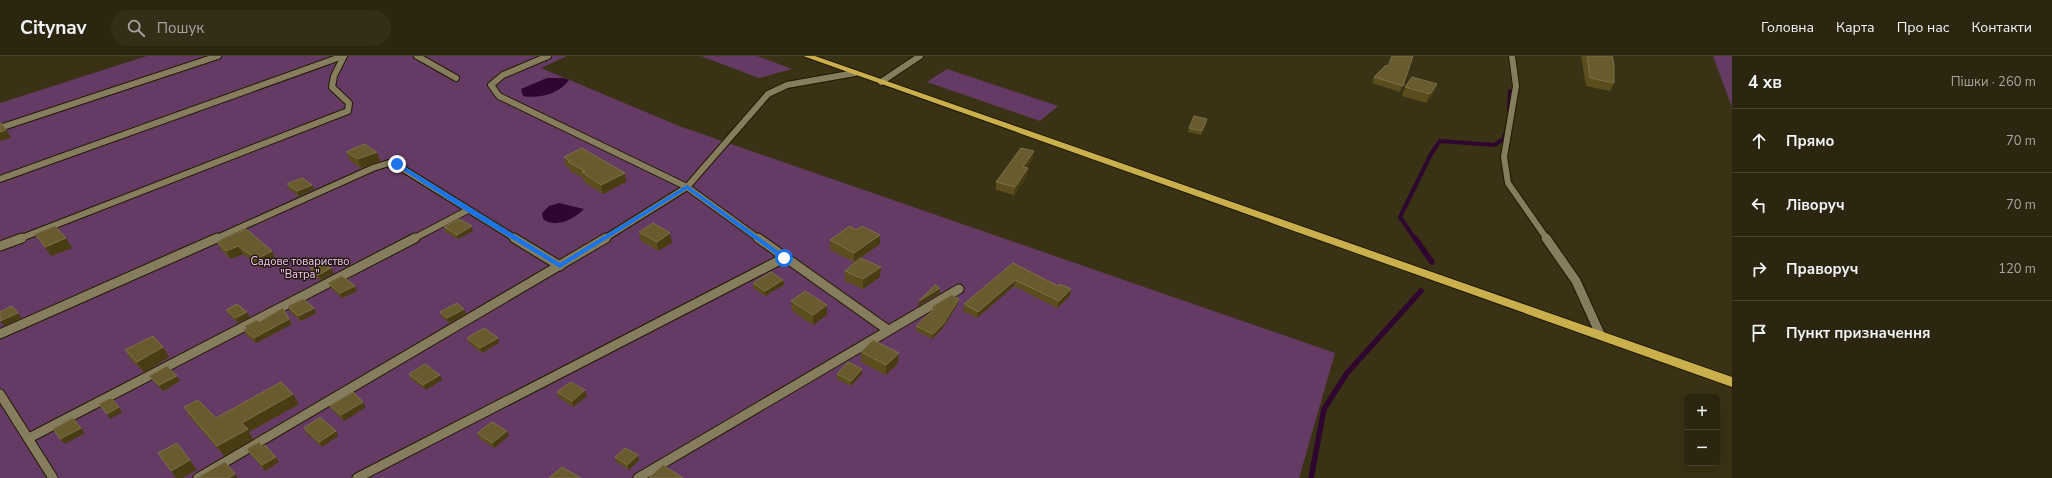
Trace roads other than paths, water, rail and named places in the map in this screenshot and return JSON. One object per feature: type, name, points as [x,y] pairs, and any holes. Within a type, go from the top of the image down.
[{"type":"highway","points":[[807,56],[1600,334],[1732,382]]},
{"type":"street","points":[[0,128],[218,56]]},
{"type":"street","points":[[0,179],[344,56]]},
{"type":"street","points":[[0,246],[348,111],[349,103],[332,88],[334,76],[344,56]]},
{"type":"street","points":[[417,56],[456,78]]},
{"type":"street","points":[[548,56],[503,75],[491,85],[499,96],[687,187],[784,258],[888,330]]},
{"type":"street","points":[[881,82],[920,56]]},
{"type":"street","points":[[1512,56],[1516,86],[1504,157],[1508,183],[1576,281],[1600,334]]},
{"type":"street","points":[[198,478],[560,266],[687,187],[768,94],[787,85],[855,73]]},
{"type":"street","points":[[0,334],[373,168],[392,162],[560,266]]},
{"type":"street","points":[[29,438],[468,210]]},
{"type":"street","points":[[357,478],[784,258]]},
{"type":"street","points":[[638,478],[888,330],[959,290]]},
{"type":"street","points":[[0,394],[53,478]]},
{"type":"waterway","points":[[1509,110],[1510,91]]},
{"type":"waterway","points":[[1415,239],[1400,217],[1431,154],[1440,141],[1494,145],[1504,139],[1505,134]]},
{"type":"waterway","points":[[1415,238],[1432,262]]},
{"type":"waterway","points":[[1311,478],[1324,409],[1347,373],[1421,291]]},
{"type":"park label","name":"Садове товариство \"Ватра\"","points":[[300,267]]}]
